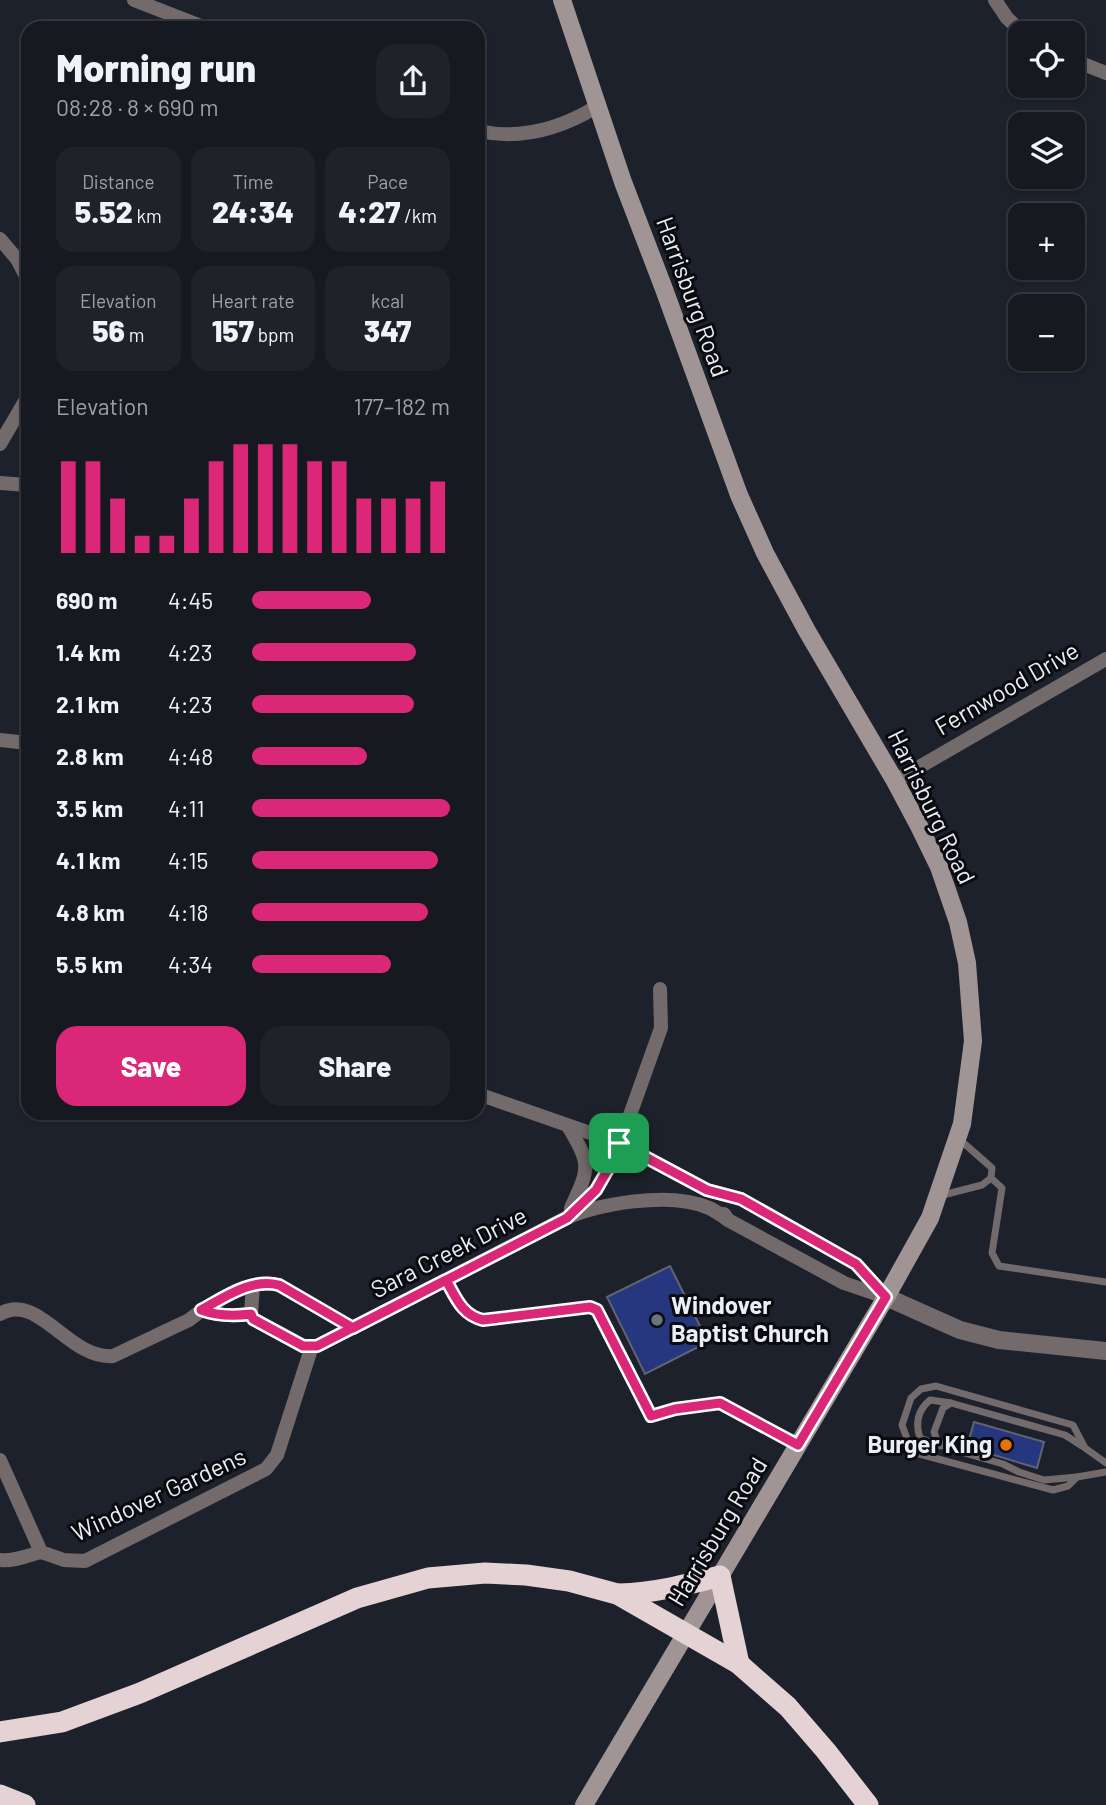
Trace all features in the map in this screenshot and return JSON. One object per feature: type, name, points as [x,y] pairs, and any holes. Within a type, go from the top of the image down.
[{"type":"highway","points":[[0,1732],[72,1718],[140,1693],[357,1598],[428,1578],[485,1573],[526,1575],[569,1581],[617,1594],[739,1664],[788,1707],[868,1805]]},
{"type":"highway","points":[[617,1594],[676,1588],[720,1576],[739,1664]]},
{"type":"highway","points":[[0,1795],[25,1805]]},
{"type":"main road","name":"Harrisburg Road","points":[[562,0],[596,107],[749,518],[765,554],[895,781],[939,867],[958,922],[967,962],[973,1041],[968,1092],[958,1138],[930,1218],[886,1297],[584,1805]]},
{"type":"street","points":[[134,0],[188,21]]},
{"type":"street","points":[[995,0],[1010,21]]},
{"type":"street","points":[[1085,65],[1106,73]]},
{"type":"street","points":[[485,132],[503,135],[558,127],[596,107]]},
{"type":"street","points":[[0,239],[21,267]]},
{"type":"street","points":[[0,444],[21,408]]},
{"type":"street","points":[[0,483],[21,484]]},
{"type":"street","name":"Fernwood Drive","points":[[895,781],[1106,659]]},
{"type":"street","points":[[0,740],[21,742]]},
{"type":"street","name":"Sara Creek Drive","points":[[567,1218],[596,1190],[615,1157],[661,1028],[660,989]]},
{"type":"street","points":[[485,1096],[619,1143],[707,1190],[741,1199],[856,1264],[886,1297],[960,1330],[986,1337],[1106,1351]]},
{"type":"street","name":"Sara Creek Drive","points":[[567,1218],[586,1177],[583,1150],[568,1126]]},
{"type":"street","points":[[707,1190],[728,1220]]},
{"type":"street","name":"Sara Creek Drive","points":[[353,1328],[567,1218],[594,1209],[641,1200],[682,1202],[709,1208],[844,1283],[886,1297]]},
{"type":"street","points":[[0,1314],[7,1309],[29,1310],[87,1352],[102,1357],[113,1356],[189,1320],[201,1310],[243,1288],[269,1282],[279,1285],[353,1328]]},
{"type":"street","points":[[253,1285],[253,1319],[303,1346],[317,1346],[353,1328]]},
{"type":"street","points":[[201,1310],[211,1314],[234,1316],[251,1314]]},
{"type":"street","name":"Windover Gardens","points":[[0,1460],[41,1552],[64,1560],[86,1561],[266,1469],[277,1455],[312,1346]]},
{"type":"street","points":[[0,1560],[7,1561],[41,1552]]},
{"type":"lane","points":[[938,1196],[982,1185],[991,1178],[992,1168],[958,1138]]},
{"type":"lane","points":[[991,1178],[1002,1188],[992,1253],[999,1266],[1106,1282]]},
{"type":"lane","points":[[446,1280],[460,1307],[471,1317],[483,1320],[590,1307],[597,1310],[651,1416],[675,1409],[720,1403],[798,1445]]},
{"type":"lane","points":[[1077,1477],[1068,1486],[1053,1490],[912,1452],[902,1424],[911,1398],[921,1389],[936,1386],[1073,1426],[1085,1448]]},
{"type":"lane","points":[[1106,1463],[1065,1435],[951,1403],[930,1400],[922,1407],[917,1429],[920,1438],[947,1448],[1003,1464],[1044,1480],[1106,1472]]},
{"type":"lane","points":[[947,1448],[937,1440],[934,1432],[943,1408],[951,1403]]},
{"type":"building","name":"Windover Baptist Church","points":[[670,1266],[708,1342],[645,1374],[607,1297]]},
{"type":"building","name":"Burger King","points":[[974,1422],[1044,1442],[1037,1468],[967,1447]]},
{"type":"place","name":"Windover Baptist Church","points":[[657,1320]]},
{"type":"place","name":"Burger King","points":[[1006,1445]]},
{"type":"route","points":[[619,1143],[615,1157],[596,1190],[567,1218],[353,1328],[279,1285],[269,1282],[243,1288],[201,1310],[211,1314],[234,1316],[251,1314],[253,1319],[303,1346],[317,1346],[353,1328],[446,1280],[460,1307],[471,1317],[483,1320],[590,1307],[597,1310],[651,1416],[675,1409],[720,1403],[798,1445],[886,1297],[856,1264],[741,1199],[707,1190],[619,1143]]}]
